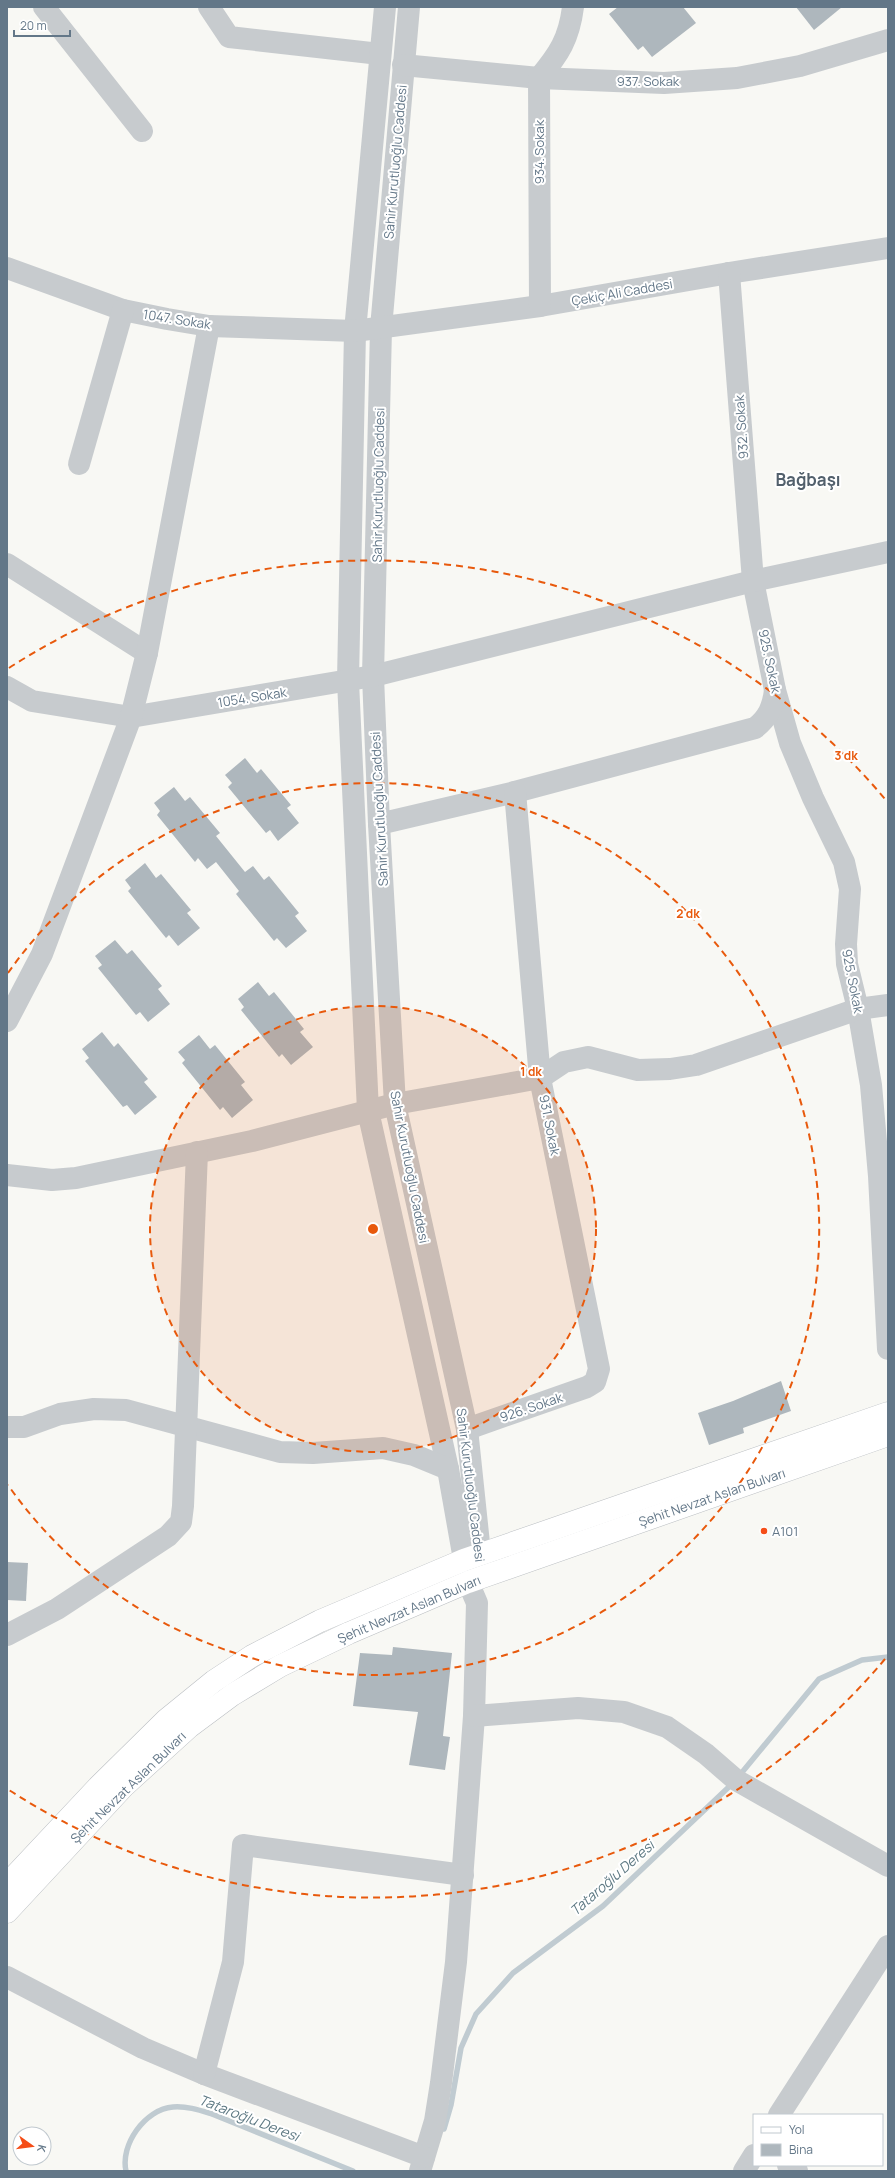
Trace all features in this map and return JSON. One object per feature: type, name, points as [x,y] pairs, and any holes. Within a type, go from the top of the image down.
[{"type":"main road","name":"Şehit Nevzat Aslan Bulvarı","points":[[7,1884],[98,1787],[160,1726],[214,1681],[252,1656],[320,1621],[472,1558],[888,1413]]},
{"type":"main road","name":"Şehit Nevzat Aslan Bulvarı","points":[[7,1912],[124,1786],[188,1727],[232,1695],[280,1666],[349,1633],[475,1580],[888,1435]]},
{"type":"street","points":[[44,7],[142,131]]},
{"type":"street","points":[[210,7],[229,37],[380,54]]},
{"type":"street","name":"Sahir Kurutluoğlu Caddesi","points":[[385,7],[355,331],[348,681],[368,1111],[448,1469],[472,1558]]},
{"type":"street","name":"Sahir Kurutluoğlu Caddesi","points":[[409,7],[381,328],[373,676],[379,824],[395,1104],[467,1429],[472,1558]]},
{"type":"street","points":[[539,78],[558,53],[570,28],[573,7]]},
{"type":"street","name":"937. Sokak","points":[[403,65],[539,78],[664,83],[737,78],[800,66],[888,40]]},
{"type":"street","name":"934. Sokak","points":[[539,78],[540,306]]},
{"type":"street","name":"Çekiç Ali Caddesi","points":[[355,331],[540,306],[729,273],[888,248]]},
{"type":"street","name":"1047. Sokak","points":[[7,268],[123,310],[210,326],[355,331]]},
{"type":"street","name":"932. Sokak","points":[[729,273],[753,581]]},
{"type":"street","points":[[79,464],[123,310]]},
{"type":"street","points":[[7,1021],[42,954],[131,717],[147,652],[210,326]]},
{"type":"street","name":"1054. Sokak","points":[[7,687],[32,701],[131,717],[373,676],[753,581],[888,552]]},
{"type":"street","points":[[7,564],[147,652]]},
{"type":"street","name":"925. Sokak","points":[[753,581],[775,690],[790,743],[813,798],[844,862],[850,889],[846,944],[847,964],[858,1009],[884,1176],[888,1349]]},
{"type":"street","points":[[379,824],[514,792],[755,728],[768,715],[773,703],[775,690]]},
{"type":"street","name":"931. Sokak","points":[[514,792],[540,1078],[599,1363],[595,1382]]},
{"type":"street","points":[[7,1175],[52,1180],[76,1178],[252,1141],[395,1104],[540,1078],[564,1062],[588,1057],[638,1070],[670,1069],[696,1065],[858,1009],[888,1005]]},
{"type":"street","points":[[7,1635],[57,1609],[168,1536],[181,1522],[183,1506],[185,1425],[197,1152]]},
{"type":"street","name":"926. Sokak","points":[[467,1429],[587,1387],[595,1382]]},
{"type":"street","points":[[7,1428],[24,1427],[60,1414],[94,1409],[126,1410],[280,1452],[313,1453],[383,1448],[414,1455],[448,1469]]},
{"type":"street","points":[[7,1977],[143,2048],[422,2164],[434,2121],[441,2083],[456,1962],[474,1716],[477,1603],[472,1558]]},
{"type":"street","points":[[474,1716],[578,1708],[624,1712],[668,1727],[706,1754],[736,1780],[888,1866]]},
{"type":"street","points":[[204,2074],[233,1962],[243,1844],[463,1874]]},
{"type":"street","points":[[780,2114],[888,1946]]},
{"type":"street","points":[[744,2171],[753,2157]]},
{"type":"building","points":[[618,7],[683,7],[696,23],[652,57],[643,46],[638,50],[609,14]]},
{"type":"building","points":[[796,7],[842,7],[814,30]]},
{"type":"building","points":[[245,758],[257,773],[261,769],[291,805],[287,808],[299,823],[278,841],[270,830],[266,833],[228,787],[232,783],[225,775]]},
{"type":"building","points":[[174,787],[185,801],[190,797],[220,833],[216,836],[245,872],[253,866],[264,880],[269,876],[299,913],[295,916],[307,931],[286,948],[277,938],[274,941],[236,894],[239,891],[216,862],[207,869],[198,858],[195,862],[157,815],[160,811],[154,803]]},
{"type":"building","points":[[145,863],[156,878],[161,874],[191,910],[187,913],[200,928],[178,946],[169,935],[166,938],[128,891],[131,888],[125,880]]},
{"type":"building","points":[[115,940],[127,954],[132,950],[162,986],[158,989],[170,1004],[148,1022],[140,1012],[136,1015],[98,968],[102,965],[95,956]]},
{"type":"building","points":[[258,982],[269,996],[274,992],[304,1029],[300,1032],[313,1047],[291,1065],[282,1054],[279,1057],[241,1010],[244,1007],[238,999]]},
{"type":"building","points":[[102,1032],[114,1047],[118,1043],[148,1079],[144,1082],[157,1097],[135,1115],[127,1105],[123,1107],[85,1061],[89,1058],[82,1049]]},
{"type":"building","points":[[199,1035],[210,1049],[215,1045],[245,1082],[241,1085],[253,1100],[232,1118],[223,1107],[220,1110],[182,1063],[185,1060],[178,1052]]},
{"type":"building","points":[[781,1381],[791,1411],[743,1428],[744,1433],[709,1445],[698,1413],[733,1401]]},
{"type":"building","points":[[7,1562],[28,1563],[26,1601],[7,1600]]},
{"type":"building","points":[[393,1647],[452,1653],[443,1736],[450,1737],[445,1770],[409,1765],[418,1712],[353,1706],[360,1653],[392,1655]]},
{"type":"waterway","name":"Tataroğlu Deresi","points":[[739,1776],[819,1679],[862,1660],[888,1657]]},
{"type":"waterway","name":"Tataroğlu Deresi","points":[[444,2129],[451,2105],[461,2048],[476,2014],[513,1973],[603,1906],[732,1784]]},
{"type":"waterway","name":"Tataroğlu Deresi","points":[[126,2171],[125,2161],[127,2150],[137,2130],[144,2121],[153,2114],[163,2109],[173,2107],[183,2107],[212,2114],[353,2171]]},
{"type":"place","name":"A101","points":[[764,1531]]},
{"type":"district","name":"Bağbaşı","points":[[808,480]]}]
